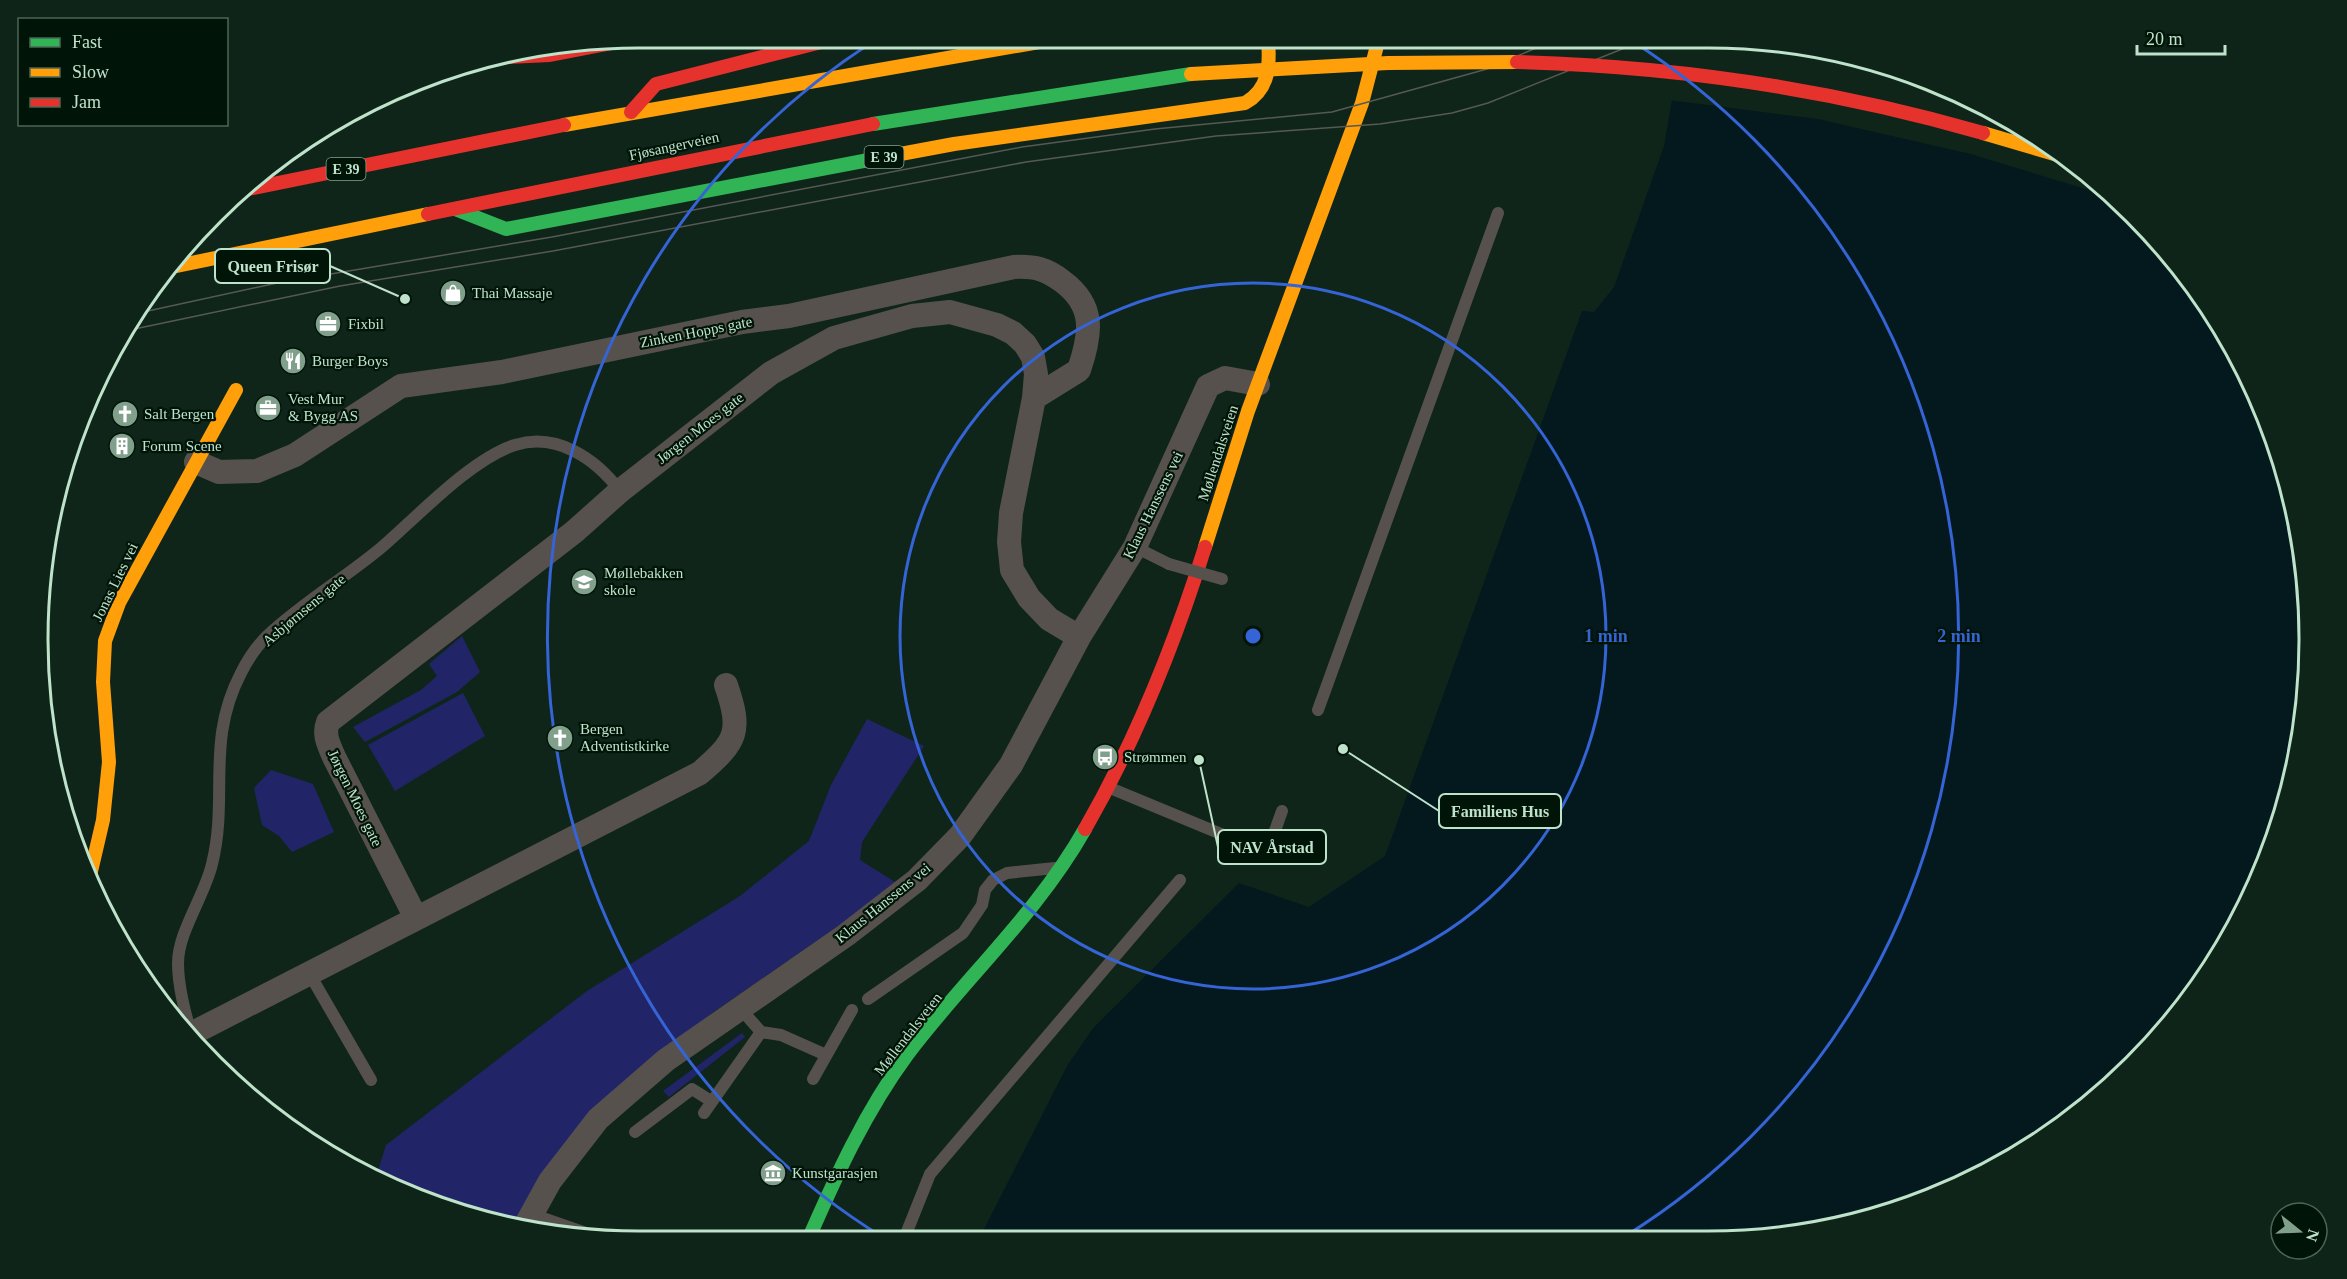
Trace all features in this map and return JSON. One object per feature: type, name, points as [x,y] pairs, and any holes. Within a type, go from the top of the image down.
[{"type":"main road","points":[[631,112],[656,84],[798,48]]},
{"type":"main road","name":"E 39","points":[[259,187],[631,112],[795,87],[1008,48]]},
{"type":"main road","name":"E 39","points":[[455,209],[506,230],[617,206],[954,144],[1245,103],[1259,94],[1267,80],[1268,48]]},
{"type":"main road","name":"Møllendalsveien","points":[[812,1231],[836,1174],[873,1107],[908,1055],[1025,918],[1062,867],[1109,788],[1147,709],[1181,620],[1258,384],[1275,344],[1364,95],[1376,48]]},
{"type":"main road","name":"Fjøsangerveien","points":[[182,265],[811,135],[986,104],[1191,74],[1423,60],[1510,60],[1669,70],[1768,83],[1875,105],[1995,135],[2036,148]]},
{"type":"main road","name":"Jonas Lies vei","points":[[92,864],[103,820],[109,762],[103,682],[105,641],[119,603],[236,390]]},
{"type":"street","name":"Zinken Hopps gate","points":[[196,462],[219,472],[257,471],[295,455],[401,386],[502,372],[742,322],[789,316],[1014,267],[1046,270],[1079,294],[1086,312],[1088,342],[1079,370],[1034,398]]},
{"type":"street","name":"Jørgen Moes gate","points":[[416,918],[334,757],[326,737],[325,730],[328,722],[574,532],[620,491],[771,373],[834,338],[912,316],[950,312],[976,318],[1013,333],[1025,344],[1033,357],[1036,374],[1034,398],[1011,513],[1009,542],[1012,570],[1029,598],[1049,619],[1079,637]]},
{"type":"street","name":"Klaus Hanssens vei","points":[[527,1221],[550,1181],[598,1119],[666,1060],[858,926],[917,880],[960,836],[1011,765],[1079,637],[1135,547],[1208,386],[1225,378],[1258,384]]},
{"type":"street","name":"Asbjørnsens gate","points":[[196,1031],[700,773],[720,756],[735,730],[736,715],[726,685]]},
{"type":"lane","points":[[1318,710],[1498,213]]},
{"type":"lane","name":"Asbjørnsens gate","points":[[187,1020],[178,962],[183,942],[212,865],[219,810],[219,741],[232,691],[242,671],[266,637],[381,547],[465,476],[516,444],[541,443],[578,452],[604,471],[620,491]]},
{"type":"lane","points":[[1135,547],[1168,564],[1222,579]]},
{"type":"lane","points":[[1109,788],[1267,853],[1282,811]]},
{"type":"lane","points":[[868,999],[963,933],[982,905],[985,890],[993,880],[1007,873],[1062,867]]},
{"type":"lane","points":[[907,1231],[930,1174],[1180,880]]},
{"type":"lane","points":[[309,973],[371,1080]]},
{"type":"lane","points":[[739,1007],[761,1032],[781,1035],[826,1055]]},
{"type":"lane","points":[[813,1079],[852,1010]]},
{"type":"lane","points":[[704,1113],[761,1032]]},
{"type":"lane","points":[[635,1131],[692,1089],[711,1101]]},
{"type":"shaded area","points":[[462,636],[480,672],[457,692],[365,742],[353,727],[421,690],[437,676],[429,664]]},
{"type":"shaded area","points":[[463,693],[485,736],[395,791],[368,745]]},
{"type":"shaded area","points":[[867,719],[924,746],[862,842],[860,860],[895,882],[850,918],[712,1013],[579,1125],[517,1218],[449,1200],[378,1170],[386,1145],[587,991],[740,896],[809,841],[831,785]]},
{"type":"shaded area","points":[[271,770],[313,784],[334,832],[292,852],[279,836],[262,825],[254,788]]},
{"type":"shaded area","points":[[742,1033],[745,1037],[669,1097],[663,1091]]},
{"type":"water","points":[[1681,48],[1746,49],[1785,53],[1861,68],[1898,79],[1969,109],[2036,148],[2068,170],[2126,221],[2177,279],[2220,344],[2254,413],[2268,449],[2288,524],[2298,601],[2298,678],[2288,755],[2268,830],[2238,901],[2220,935],[2177,1000],[2152,1030],[2126,1058],[2068,1109],[2003,1152],[1969,1170],[1898,1200],[1861,1211],[1785,1226],[1708,1231],[983,1231],[1067,1066],[1093,1028],[1239,883],[1309,907],[1385,856],[1582,311],[1594,312],[1614,287],[1664,146]]},
{"type":"pier","points":[[1679,48],[1746,49],[1823,59],[1898,79],[1969,109],[2036,148],[2094,192],[1971,154],[1818,119],[1669,100]]},
{"type":"tram line","points":[[148,311],[277,283],[552,237],[1022,147],[1155,129],[1332,112],[1487,69],[1536,48]]},
{"type":"tram line","points":[[137,329],[340,286],[553,251],[1026,162],[1216,136],[1380,124],[1452,113],[1488,103],[1625,48]]},
{"type":"traffic: fast","points":[[873,124],[1191,74]]},
{"type":"traffic: fast","points":[[455,209],[506,229],[879,158]]},
{"type":"traffic: fast","points":[[812,1231],[852,1145],[892,1077],[929,1027],[1023,918],[1066,860],[1085,829]]},
{"type":"traffic: slow","points":[[564,125],[1005,48]]},
{"type":"traffic: slow","points":[[879,158],[954,144],[1245,103],[1259,91],[1264,83],[1267,75],[1269,48]]},
{"type":"traffic: slow","points":[[1205,547],[1248,411],[1362,103],[1376,48]]},
{"type":"traffic: slow","points":[[1191,74],[1388,63],[1517,62]]},
{"type":"traffic: slow","points":[[1983,133],[2038,149]]},
{"type":"traffic: slow","points":[[182,265],[428,214]]},
{"type":"traffic: slow","points":[[93,865],[103,820],[109,762],[103,682],[105,641],[119,603],[236,390]]},
{"type":"traffic: jam","points":[[631,112],[656,84],[798,48]]},
{"type":"traffic: jam","points":[[549,55],[553,54]]},
{"type":"traffic: jam","points":[[1517,62],[1636,69],[1753,83],[1868,104],[1983,133]]},
{"type":"traffic: jam","points":[[428,214],[873,124]]},
{"type":"traffic: jam","points":[[259,187],[564,125]]},
{"type":"traffic: jam","points":[[1085,829],[1121,761],[1152,692],[1205,547]]},
{"type":"place","name":"Thai Massaje","points":[[453,293]]},
{"type":"place","name":"Queen Frisør","points":[[405,299]]},
{"type":"place","name":"Fixbil","points":[[328,324]]},
{"type":"place","name":"Burger Boys","points":[[293,361]]},
{"type":"place","name":"Vest Mur & Bygg AS","points":[[268,408]]},
{"type":"place","name":"Salt Bergen","points":[[125,414]]},
{"type":"place","name":"Forum Scene","points":[[122,446]]},
{"type":"place","name":"Møllebakken skole","points":[[584,582]]},
{"type":"place","name":"Bergen Adventistkirke","points":[[560,738]]},
{"type":"place","name":"Familiens Hus","points":[[1343,749]]},
{"type":"place","name":"Strømmen","points":[[1105,757]]},
{"type":"place","name":"NAV Årstad","points":[[1199,760]]},
{"type":"place","name":"Kunstgarasjen","points":[[773,1173]]}]
